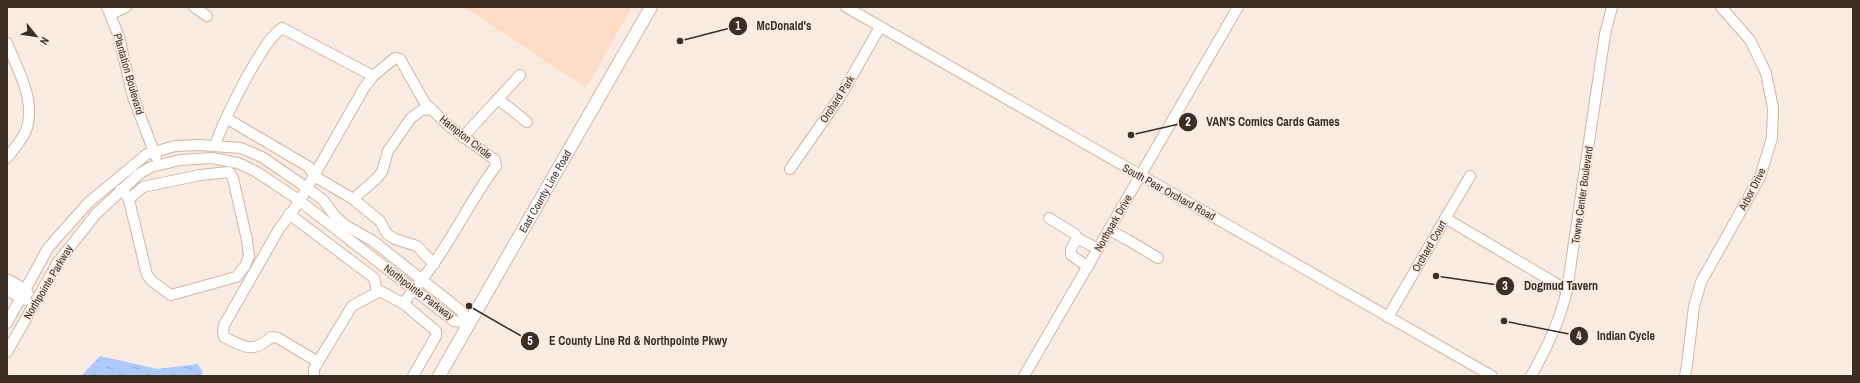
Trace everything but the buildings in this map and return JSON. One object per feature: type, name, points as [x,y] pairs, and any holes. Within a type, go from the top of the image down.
[{"type":"main road","name":"East County Line Road","points":[[439,376],[651,7]]},
{"type":"street","points":[[109,10],[126,7]]},
{"type":"street","points":[[194,7],[207,16]]},
{"type":"street","name":"South Pear Orchard Road","points":[[846,7],[1492,376]]},
{"type":"street","name":"Northpark Drive","points":[[1024,376],[1238,7]]},
{"type":"street","name":"Towne Center Boulevard","points":[[1531,376],[1553,336],[1563,308],[1567,290],[1605,34],[1612,7]]},
{"type":"street","name":"Arbor Drive","points":[[1685,376],[1694,307],[1701,282],[1760,176],[1772,138],[1773,108],[1766,74],[1750,40],[1721,7]]},
{"type":"street","name":"Plantation Boulevard","points":[[109,10],[119,37],[133,97],[159,165]]},
{"type":"street","name":"Orchard Park","points":[[790,169],[840,97],[880,27]]},
{"type":"street","points":[[215,145],[226,118],[266,44],[277,31],[282,28],[373,76],[364,88],[308,188],[289,214],[250,279],[223,331],[224,337],[247,348],[256,347],[272,337],[278,338],[318,362]]},
{"type":"street","points":[[7,42],[28,98],[30,110],[29,123],[24,134],[7,158]]},
{"type":"street","name":"Hampton Circle","points":[[373,76],[395,58],[400,59],[425,103],[431,110],[450,128],[495,160],[496,166],[434,264],[415,290],[406,298],[404,304]]},
{"type":"street","points":[[463,137],[520,75]]},
{"type":"street","points":[[498,99],[527,122]]},
{"type":"street","points":[[353,199],[382,172],[388,152],[411,118],[422,110],[431,110]]},
{"type":"street","points":[[226,118],[309,167],[314,176],[353,199],[380,221],[387,234],[395,240],[418,246],[434,264]]},
{"type":"street","name":"Northpointe Parkway","points":[[7,323],[22,293],[48,248],[89,202],[147,154],[176,146],[215,145],[236,148],[262,157],[308,188],[323,200],[335,216],[373,241],[422,279],[460,310],[470,323]]},
{"type":"street","points":[[232,162],[236,148]]},
{"type":"street","name":"Northpointe Parkway","points":[[7,352],[58,262],[72,242],[96,214],[138,174],[151,167],[180,160],[212,158],[232,162],[255,170],[454,320],[470,323]]},
{"type":"street","points":[[120,190],[127,194],[128,199],[147,275],[153,282],[171,295],[236,277],[245,266],[249,256],[247,240],[233,178],[229,172],[200,175],[143,186],[128,199]]},
{"type":"street","name":"Orchard Court","points":[[1388,317],[1470,176]]},
{"type":"street","points":[[289,214],[374,278],[377,292]]},
{"type":"street","points":[[1049,218],[1075,234],[1077,238],[1098,249]]},
{"type":"street","points":[[1445,218],[1567,290]]},
{"type":"street","points":[[1109,230],[1158,258]]},
{"type":"street","points":[[1077,238],[1071,249],[1071,255],[1088,267]]},
{"type":"street","points":[[7,279],[22,293]]},
{"type":"street","points":[[7,290],[22,293],[27,292],[35,301]]},
{"type":"street","points":[[314,376],[314,369],[352,306],[380,291],[404,304],[436,331],[436,336],[413,376]]},
{"type":"shaded area","points":[[464,7],[632,7],[586,88]]},
{"type":"water","points":[[100,356],[158,369],[198,364],[203,373],[200,376],[81,376]]},
{"type":"place","name":"McDonald's","points":[[680,41]]},
{"type":"place","name":"VAN'S Comics Cards Games","points":[[1131,135]]},
{"type":"place","name":"Dogmud Tavern","points":[[1436,276]]},
{"type":"place","name":"E County Line Rd & Northpointe Pkwy","points":[[469,306]]},
{"type":"place","name":"Indian Cycle","points":[[1504,321]]}]
